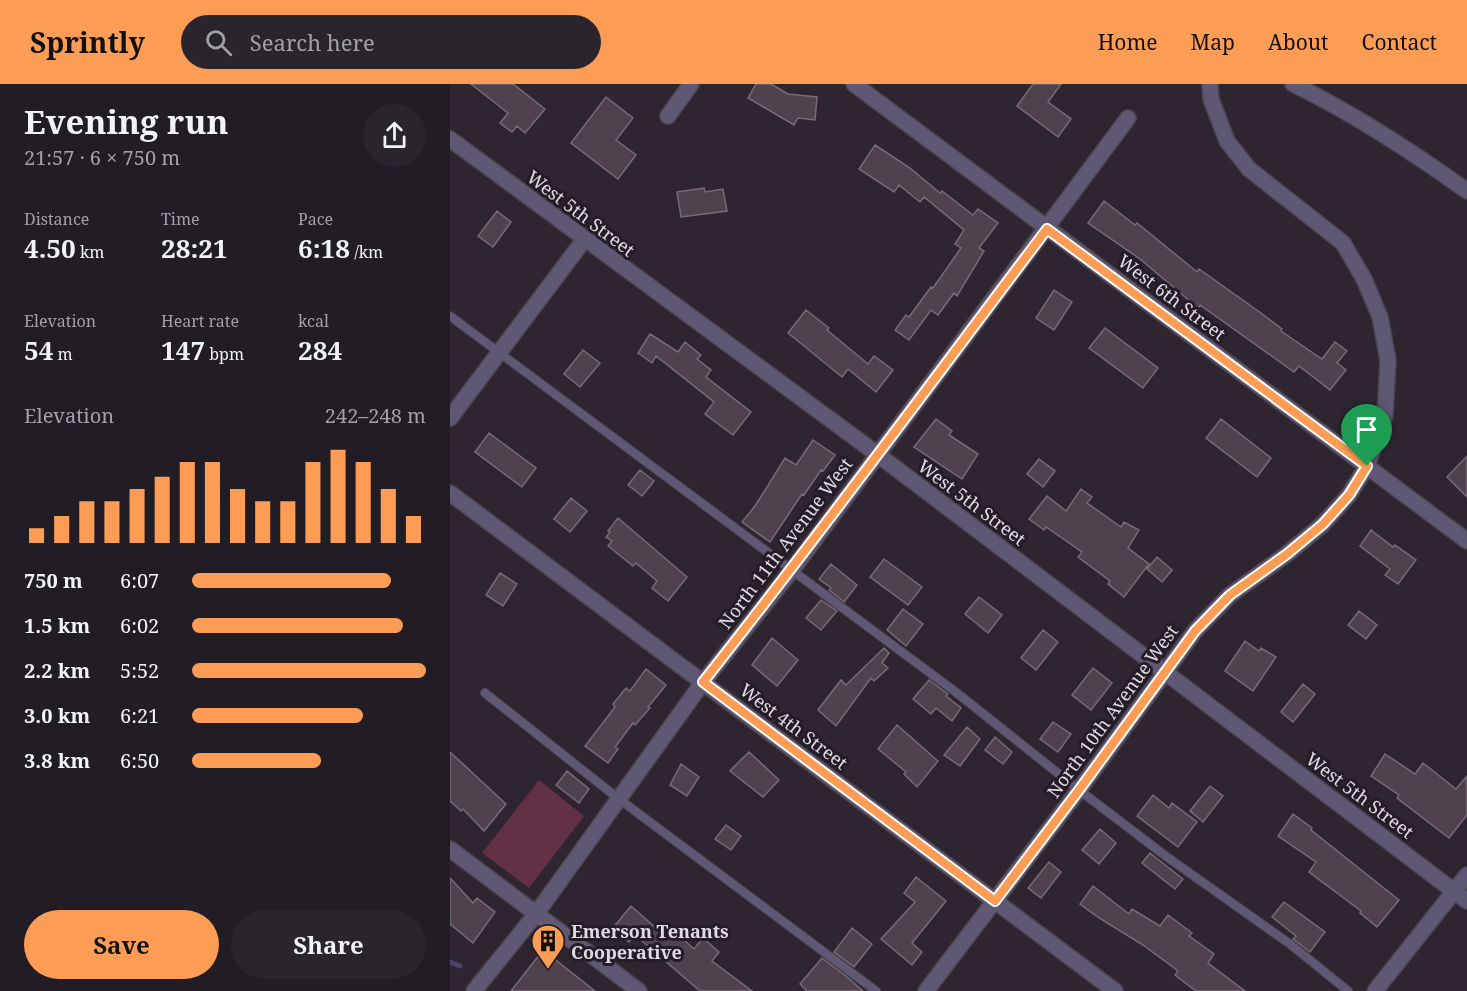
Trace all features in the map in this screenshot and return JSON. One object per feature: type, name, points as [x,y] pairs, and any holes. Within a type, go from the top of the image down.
[{"type":"street","points":[[668,116],[691,84]]},
{"type":"street","name":"West 6th Street","points":[[854,84],[1467,541]]},
{"type":"street","name":"North 10th Avenue West","points":[[926,991],[1079,790],[1195,631],[1230,595],[1287,554],[1323,524],[1349,495],[1367,466],[1385,415],[1388,360],[1380,317],[1364,279],[1343,243],[1249,169],[1227,141],[1211,99],[1210,84]]},
{"type":"street","points":[[1293,84],[1355,116],[1467,191]]},
{"type":"street","name":"North 11th Avenue West","points":[[474,991],[536,914],[703,682],[792,570],[1128,118]]},
{"type":"street","name":"West 5th Street","points":[[450,139],[876,454],[1461,896]]},
{"type":"street","points":[[450,418],[584,240]]},
{"type":"street","name":"West 4th Street","points":[[450,493],[1115,991]]},
{"type":"street","points":[[450,849],[639,991]]},
{"type":"street","points":[[1375,991],[1461,896],[1467,875]]},
{"type":"lane","points":[[450,316],[957,693],[1079,790],[1167,857],[1290,944],[1348,991]]},
{"type":"lane","points":[[485,693],[620,799],[876,991]]},
{"type":"shaded area","points":[[539,780],[584,816],[529,888],[482,853]]},
{"type":"building","points":[[471,84],[513,84],[545,109],[525,133],[517,126],[512,132],[500,123],[508,113]]},
{"type":"building","points":[[756,84],[771,84],[788,94],[817,97],[815,120],[798,118],[794,125],[748,98]]},
{"type":"building","points":[[1033,84],[1061,84],[1048,102],[1071,119],[1058,137],[1017,106]]},
{"type":"building","points":[[606,97],[633,118],[616,140],[636,155],[618,179],[571,143]]},
{"type":"building","points":[[875,145],[973,215],[978,209],[998,223],[979,248],[984,251],[957,296],[954,293],[938,315],[931,310],[909,340],[895,330],[906,315],[909,317],[931,287],[933,288],[961,248],[955,244],[964,230],[924,197],[920,202],[899,185],[894,192],[859,169]]},
{"type":"building","points":[[704,188],[705,192],[723,189],[727,211],[681,217],[677,192]]},
{"type":"building","points":[[1104,201],[1135,225],[1137,223],[1197,272],[1199,269],[1322,359],[1335,342],[1347,351],[1337,363],[1346,370],[1330,390],[1299,366],[1294,372],[1200,305],[1198,308],[1140,259],[1088,223]]},
{"type":"building","points":[[497,211],[511,222],[493,247],[478,236]]},
{"type":"building","points":[[1054,290],[1072,302],[1054,330],[1036,318]]},
{"type":"building","points":[[806,310],[868,364],[874,356],[893,370],[876,392],[848,369],[842,377],[788,333]]},
{"type":"building","points":[[1105,328],[1158,368],[1143,388],[1089,348]]},
{"type":"building","points":[[650,334],[678,352],[685,342],[701,355],[697,359],[711,370],[706,377],[751,412],[733,435],[705,414],[714,402],[656,356],[652,363],[638,353]]},
{"type":"building","points":[[583,350],[600,363],[580,387],[564,374]]},
{"type":"building","points":[[936,419],[952,431],[949,435],[978,454],[962,479],[914,447]]},
{"type":"building","points":[[1221,419],[1271,458],[1257,477],[1206,438]]},
{"type":"building","points":[[489,433],[536,468],[522,487],[475,452]]},
{"type":"building","points":[[813,440],[835,455],[823,471],[821,470],[804,495],[802,494],[770,542],[742,522],[755,506],[785,458],[796,465]]},
{"type":"building","points":[[1467,456],[1467,497],[1447,477]]},
{"type":"building","points":[[1039,459],[1055,471],[1043,487],[1027,474]]},
{"type":"building","points":[[640,470],[654,481],[642,496],[628,485]]},
{"type":"building","points":[[1081,489],[1092,497],[1087,503],[1121,527],[1124,522],[1139,530],[1128,548],[1149,564],[1124,597],[1108,584],[1110,581],[1078,557],[1082,552],[1046,527],[1044,530],[1029,519],[1047,496],[1066,511]]},
{"type":"building","points":[[571,498],[587,511],[570,532],[554,519]]},
{"type":"building","points":[[618,518],[687,577],[668,601],[652,588],[657,581],[636,563],[633,566],[608,546],[612,541],[606,537],[610,532],[608,531]]},
{"type":"building","points":[[1371,530],[1393,547],[1395,545],[1416,560],[1398,584],[1385,575],[1390,569],[1360,546]]},
{"type":"building","points":[[1157,557],[1172,570],[1162,582],[1147,569]]},
{"type":"building","points":[[884,559],[922,587],[908,605],[870,577]]},
{"type":"building","points":[[831,564],[857,585],[844,602],[819,579]]},
{"type":"building","points":[[500,573],[517,584],[503,606],[486,595]]},
{"type":"building","points":[[979,597],[1002,615],[988,633],[965,614]]},
{"type":"building","points":[[821,600],[837,611],[821,630],[806,618]]},
{"type":"building","points":[[903,609],[923,624],[906,646],[887,630]]},
{"type":"building","points":[[1359,611],[1377,625],[1366,639],[1348,625]]},
{"type":"building","points":[[1043,630],[1058,642],[1036,670],[1021,658]]},
{"type":"building","points":[[772,638],[798,660],[777,686],[752,665]]},
{"type":"building","points":[[1245,641],[1259,651],[1261,648],[1276,657],[1253,691],[1225,671]]},
{"type":"building","points":[[884,648],[889,653],[882,663],[888,668],[874,681],[871,678],[836,726],[818,710],[841,680],[846,685]]},
{"type":"building","points":[[1093,668],[1112,683],[1091,710],[1072,695]]},
{"type":"building","points":[[646,669],[666,685],[648,707],[650,708],[635,725],[633,723],[615,747],[618,749],[608,763],[585,746],[615,707],[613,704],[626,688],[630,691]]},
{"type":"building","points":[[929,680],[948,694],[946,696],[961,708],[952,721],[936,708],[931,714],[913,699]]},
{"type":"building","points":[[1303,684],[1315,694],[1293,722],[1281,712]]},
{"type":"building","points":[[1053,722],[1071,734],[1058,752],[1040,739]]},
{"type":"building","points":[[897,725],[938,761],[917,787],[904,774],[906,772],[878,749]]},
{"type":"building","points":[[967,727],[980,739],[960,766],[944,755]]},
{"type":"building","points":[[995,737],[1012,752],[1003,764],[985,750]]},
{"type":"building","points":[[450,752],[506,804],[484,831],[463,809],[461,811],[450,801]]},
{"type":"building","points":[[749,752],[779,780],[763,797],[730,771]]},
{"type":"building","points":[[1385,754],[1415,774],[1423,763],[1456,789],[1467,776],[1467,815],[1449,838],[1397,798],[1399,795],[1371,776]]},
{"type":"building","points":[[681,764],[699,777],[687,796],[670,785]]},
{"type":"building","points":[[567,771],[589,789],[579,803],[556,785]]},
{"type":"building","points":[[1210,786],[1223,796],[1203,822],[1190,811]]},
{"type":"building","points":[[1153,795],[1169,808],[1172,803],[1197,822],[1178,847],[1137,816]]},
{"type":"building","points":[[1293,814],[1399,900],[1377,927],[1360,913],[1361,911],[1309,872],[1316,862],[1278,836]]},
{"type":"building","points":[[726,825],[741,836],[731,850],[715,839]]},
{"type":"building","points":[[1100,829],[1116,843],[1099,864],[1082,850]]},
{"type":"building","points":[[1150,853],[1183,879],[1175,889],[1142,863]]},
{"type":"building","points":[[1049,862],[1061,872],[1041,898],[1028,888]]},
{"type":"building","points":[[916,877],[946,901],[912,943],[922,952],[912,965],[881,939],[915,902],[904,893]]},
{"type":"building","points":[[450,878],[473,903],[477,898],[495,912],[473,943],[450,924]]},
{"type":"building","points":[[1093,886],[1129,914],[1132,909],[1160,926],[1168,915],[1192,933],[1189,936],[1214,954],[1208,963],[1245,991],[1196,991],[1175,975],[1178,971],[1080,904]]},
{"type":"building","points":[[1284,902],[1325,932],[1310,952],[1293,939],[1296,936],[1272,917]]},
{"type":"building","points":[[631,906],[665,936],[671,928],[694,949],[703,938],[719,952],[712,961],[752,991],[700,991],[635,935],[629,942],[613,928]]},
{"type":"building","points":[[852,928],[872,944],[854,967],[834,952]]},
{"type":"building","name":"Emerson Tenants Cooperative","points":[[543,950],[595,991],[511,991]]},
{"type":"building","points":[[822,958],[863,991],[807,991],[800,984]]},
{"type":"waterway","points":[[450,962],[460,966]]},
{"type":"place","name":"Emerson Tenants Cooperative","points":[[548,970]]},
{"type":"route","points":[[1047,229],[1367,466],[1349,495],[1323,524],[1287,554],[1230,595],[1195,631],[995,901],[703,682],[792,570],[876,454],[1047,229]]}]
